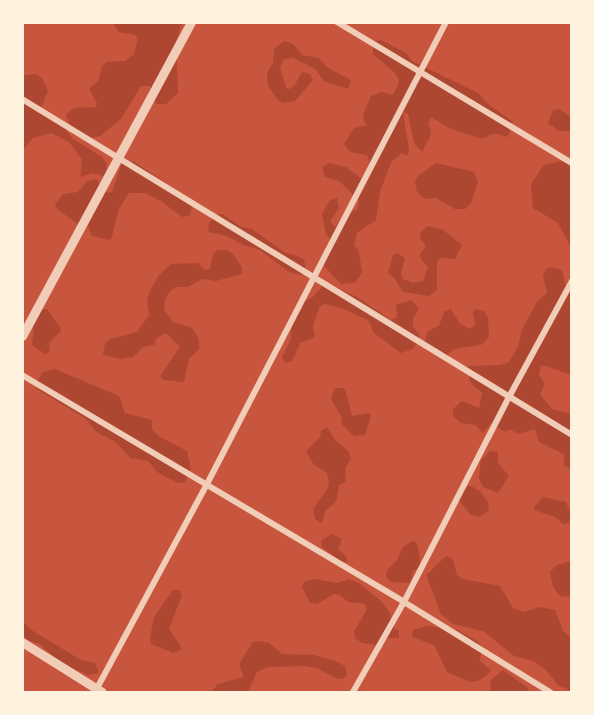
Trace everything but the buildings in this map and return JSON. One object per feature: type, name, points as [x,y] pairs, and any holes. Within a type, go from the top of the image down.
[{"type":"street","points":[[22,336],[191,22]]},
{"type":"street","points":[[337,22],[572,163]]},
{"type":"street","points":[[22,642],[98,691],[446,22]]},
{"type":"street","points":[[22,99],[572,435]]},
{"type":"street","points":[[353,693],[404,602],[508,397],[572,281]]},
{"type":"street","points":[[22,375],[404,602],[550,693]]},
{"type":"shaded area","points":[[113,23],[182,23],[176,41],[178,93],[166,104],[156,104],[150,86],[141,86],[121,119],[100,136],[84,139],[73,134],[66,114],[74,108],[96,107],[97,103],[89,89],[98,81],[102,67],[106,62],[125,61],[134,54],[138,38],[135,35],[118,32]]},
{"type":"shaded area","points":[[381,40],[406,53],[412,61],[478,93],[488,104],[513,122],[508,137],[494,133],[482,139],[449,128],[431,117],[428,123],[431,130],[430,137],[422,152],[414,143],[408,114],[403,112],[409,150],[407,156],[402,153],[391,162],[380,192],[376,220],[357,233],[354,245],[359,252],[362,273],[355,283],[341,284],[325,267],[323,259],[334,243],[326,234],[322,214],[330,200],[337,198],[339,208],[330,221],[335,227],[344,214],[357,210],[359,200],[339,181],[325,177],[322,167],[330,163],[346,167],[362,179],[370,163],[367,155],[350,152],[344,144],[354,128],[367,125],[363,120],[364,112],[371,96],[381,92],[393,95],[398,85],[399,80],[394,72],[373,54],[374,41]]},
{"type":"shaded area","points":[[284,41],[293,44],[302,55],[319,58],[328,68],[351,80],[348,89],[324,81],[315,69],[293,58],[284,59],[280,67],[286,88],[290,89],[294,86],[302,72],[310,74],[313,80],[295,101],[283,103],[278,100],[268,86],[267,73],[273,63],[274,49]]},
{"type":"shaded area","points":[[36,74],[42,78],[48,91],[41,108],[64,127],[72,138],[102,157],[107,164],[106,173],[103,176],[93,173],[80,177],[82,160],[69,142],[51,133],[33,138],[23,150],[23,78],[25,75]]},
{"type":"shaded area","points":[[559,109],[571,117],[571,131],[559,131],[548,123],[553,110]]},
{"type":"shaded area","points":[[133,161],[193,201],[190,215],[182,217],[161,201],[145,193],[129,193],[119,209],[111,240],[92,236],[88,226],[76,223],[57,209],[55,205],[63,194],[78,192],[87,181],[96,179],[107,193],[112,192],[121,165]]},
{"type":"shaded area","points":[[571,161],[571,248],[558,223],[533,208],[531,184],[544,165]]},
{"type":"shaded area","points":[[436,163],[474,172],[478,182],[471,203],[465,209],[455,209],[436,198],[425,199],[417,192],[415,182],[418,176]]},
{"type":"shaded area","points":[[222,214],[241,227],[252,229],[284,252],[300,257],[304,260],[306,270],[302,275],[289,272],[260,250],[243,245],[227,236],[208,232],[209,223],[215,215]]},
{"type":"shaded area","points":[[427,226],[442,229],[462,245],[455,259],[440,258],[437,262],[437,290],[429,296],[403,292],[388,273],[393,255],[397,253],[405,258],[401,274],[403,279],[413,283],[423,281],[428,267],[421,259],[420,254],[426,246],[420,238],[420,233]]},
{"type":"shaded area","points":[[218,250],[227,250],[232,253],[242,267],[242,274],[216,281],[202,279],[188,287],[177,287],[171,290],[165,300],[164,309],[173,322],[192,328],[199,339],[199,349],[189,359],[184,382],[163,380],[160,376],[180,347],[166,333],[156,339],[154,345],[143,347],[133,357],[121,359],[103,355],[105,343],[110,339],[137,332],[149,315],[147,300],[151,289],[159,275],[171,264],[198,263],[205,270],[210,269],[213,254]]},
{"type":"shaded area","points":[[551,267],[562,270],[565,284],[571,293],[571,375],[541,366],[539,375],[545,384],[540,394],[552,409],[571,414],[571,469],[564,466],[564,454],[539,442],[535,429],[518,434],[510,429],[505,432],[491,423],[483,433],[475,425],[461,423],[453,416],[453,409],[462,401],[479,408],[482,393],[470,382],[468,366],[501,365],[509,362],[518,346],[522,329],[537,302],[547,293],[543,276],[546,269]]},
{"type":"shaded area","points":[[325,283],[357,297],[391,320],[397,317],[396,305],[411,300],[419,308],[413,319],[413,326],[420,336],[413,349],[401,353],[374,333],[368,320],[341,308],[325,304],[320,306],[313,325],[315,337],[300,343],[292,361],[285,363],[282,357],[291,339],[292,319],[304,302],[313,297]]},
{"type":"shaded area","points":[[36,309],[47,309],[61,331],[49,343],[50,352],[45,354],[32,345],[34,329],[28,321]]},
{"type":"shaded area","points":[[451,309],[460,324],[470,329],[475,325],[473,312],[476,309],[484,311],[488,318],[489,337],[481,345],[454,349],[447,355],[424,343],[428,331],[439,326],[444,312]]},
{"type":"shaded area","points":[[55,369],[119,396],[125,413],[152,420],[152,430],[160,437],[187,451],[191,469],[185,482],[178,483],[157,472],[148,461],[131,458],[114,441],[96,432],[86,419],[37,389],[35,385],[43,372]]},
{"type":"shaded area","points":[[335,388],[343,388],[346,392],[352,416],[369,413],[371,416],[365,435],[354,436],[342,424],[341,416],[331,399]]},
{"type":"shaded area","points":[[327,427],[335,440],[349,452],[351,459],[345,468],[346,482],[339,485],[336,502],[326,510],[322,523],[315,519],[313,509],[328,488],[329,480],[326,472],[314,465],[306,451],[320,437],[321,431]]},
{"type":"shaded area","points":[[490,451],[498,452],[498,463],[509,476],[498,493],[483,487],[479,478],[481,460]]},
{"type":"shaded area","points":[[471,486],[480,491],[488,502],[489,511],[478,517],[470,514],[457,498],[460,488]]},
{"type":"shaded area","points":[[543,497],[566,502],[571,515],[569,523],[563,524],[555,517],[534,510]]},
{"type":"shaded area","points":[[332,534],[342,539],[338,549],[346,556],[348,562],[340,561],[321,546],[322,540]]},
{"type":"shaded area","points":[[412,541],[417,543],[421,566],[413,571],[410,583],[390,582],[386,575],[388,569],[397,560],[403,547]]},
{"type":"shaded area","points":[[446,556],[453,559],[457,575],[463,579],[500,586],[513,608],[524,612],[539,607],[555,610],[563,631],[571,638],[571,691],[558,685],[545,669],[533,661],[514,656],[483,631],[453,624],[441,614],[426,575]]},
{"type":"shaded area","points":[[571,561],[571,597],[560,596],[553,587],[550,572],[557,565]]},
{"type":"shaded area","points":[[314,579],[338,583],[349,579],[359,583],[381,601],[390,613],[394,628],[399,631],[399,638],[385,638],[377,645],[362,643],[355,638],[354,632],[367,609],[365,604],[348,602],[340,595],[334,594],[317,604],[310,603],[302,587],[304,582]]},
{"type":"shaded area","points":[[173,590],[179,590],[182,595],[169,629],[181,650],[173,653],[151,644],[150,638],[154,617]]},
{"type":"shaded area","points":[[22,621],[33,631],[81,660],[95,663],[99,673],[88,675],[61,663],[40,644],[29,641],[23,635]]},
{"type":"shaded area","points":[[427,626],[457,630],[477,641],[484,648],[479,660],[491,670],[478,681],[470,682],[447,672],[434,645],[412,637],[413,630]]},
{"type":"shaded area","points":[[253,642],[269,643],[282,654],[314,655],[335,661],[345,666],[347,675],[343,679],[336,678],[316,668],[305,666],[268,667],[257,672],[248,692],[211,692],[218,684],[244,677],[239,664]]},
{"type":"shaded area","points":[[503,670],[527,687],[530,692],[490,692],[491,680]]}]
